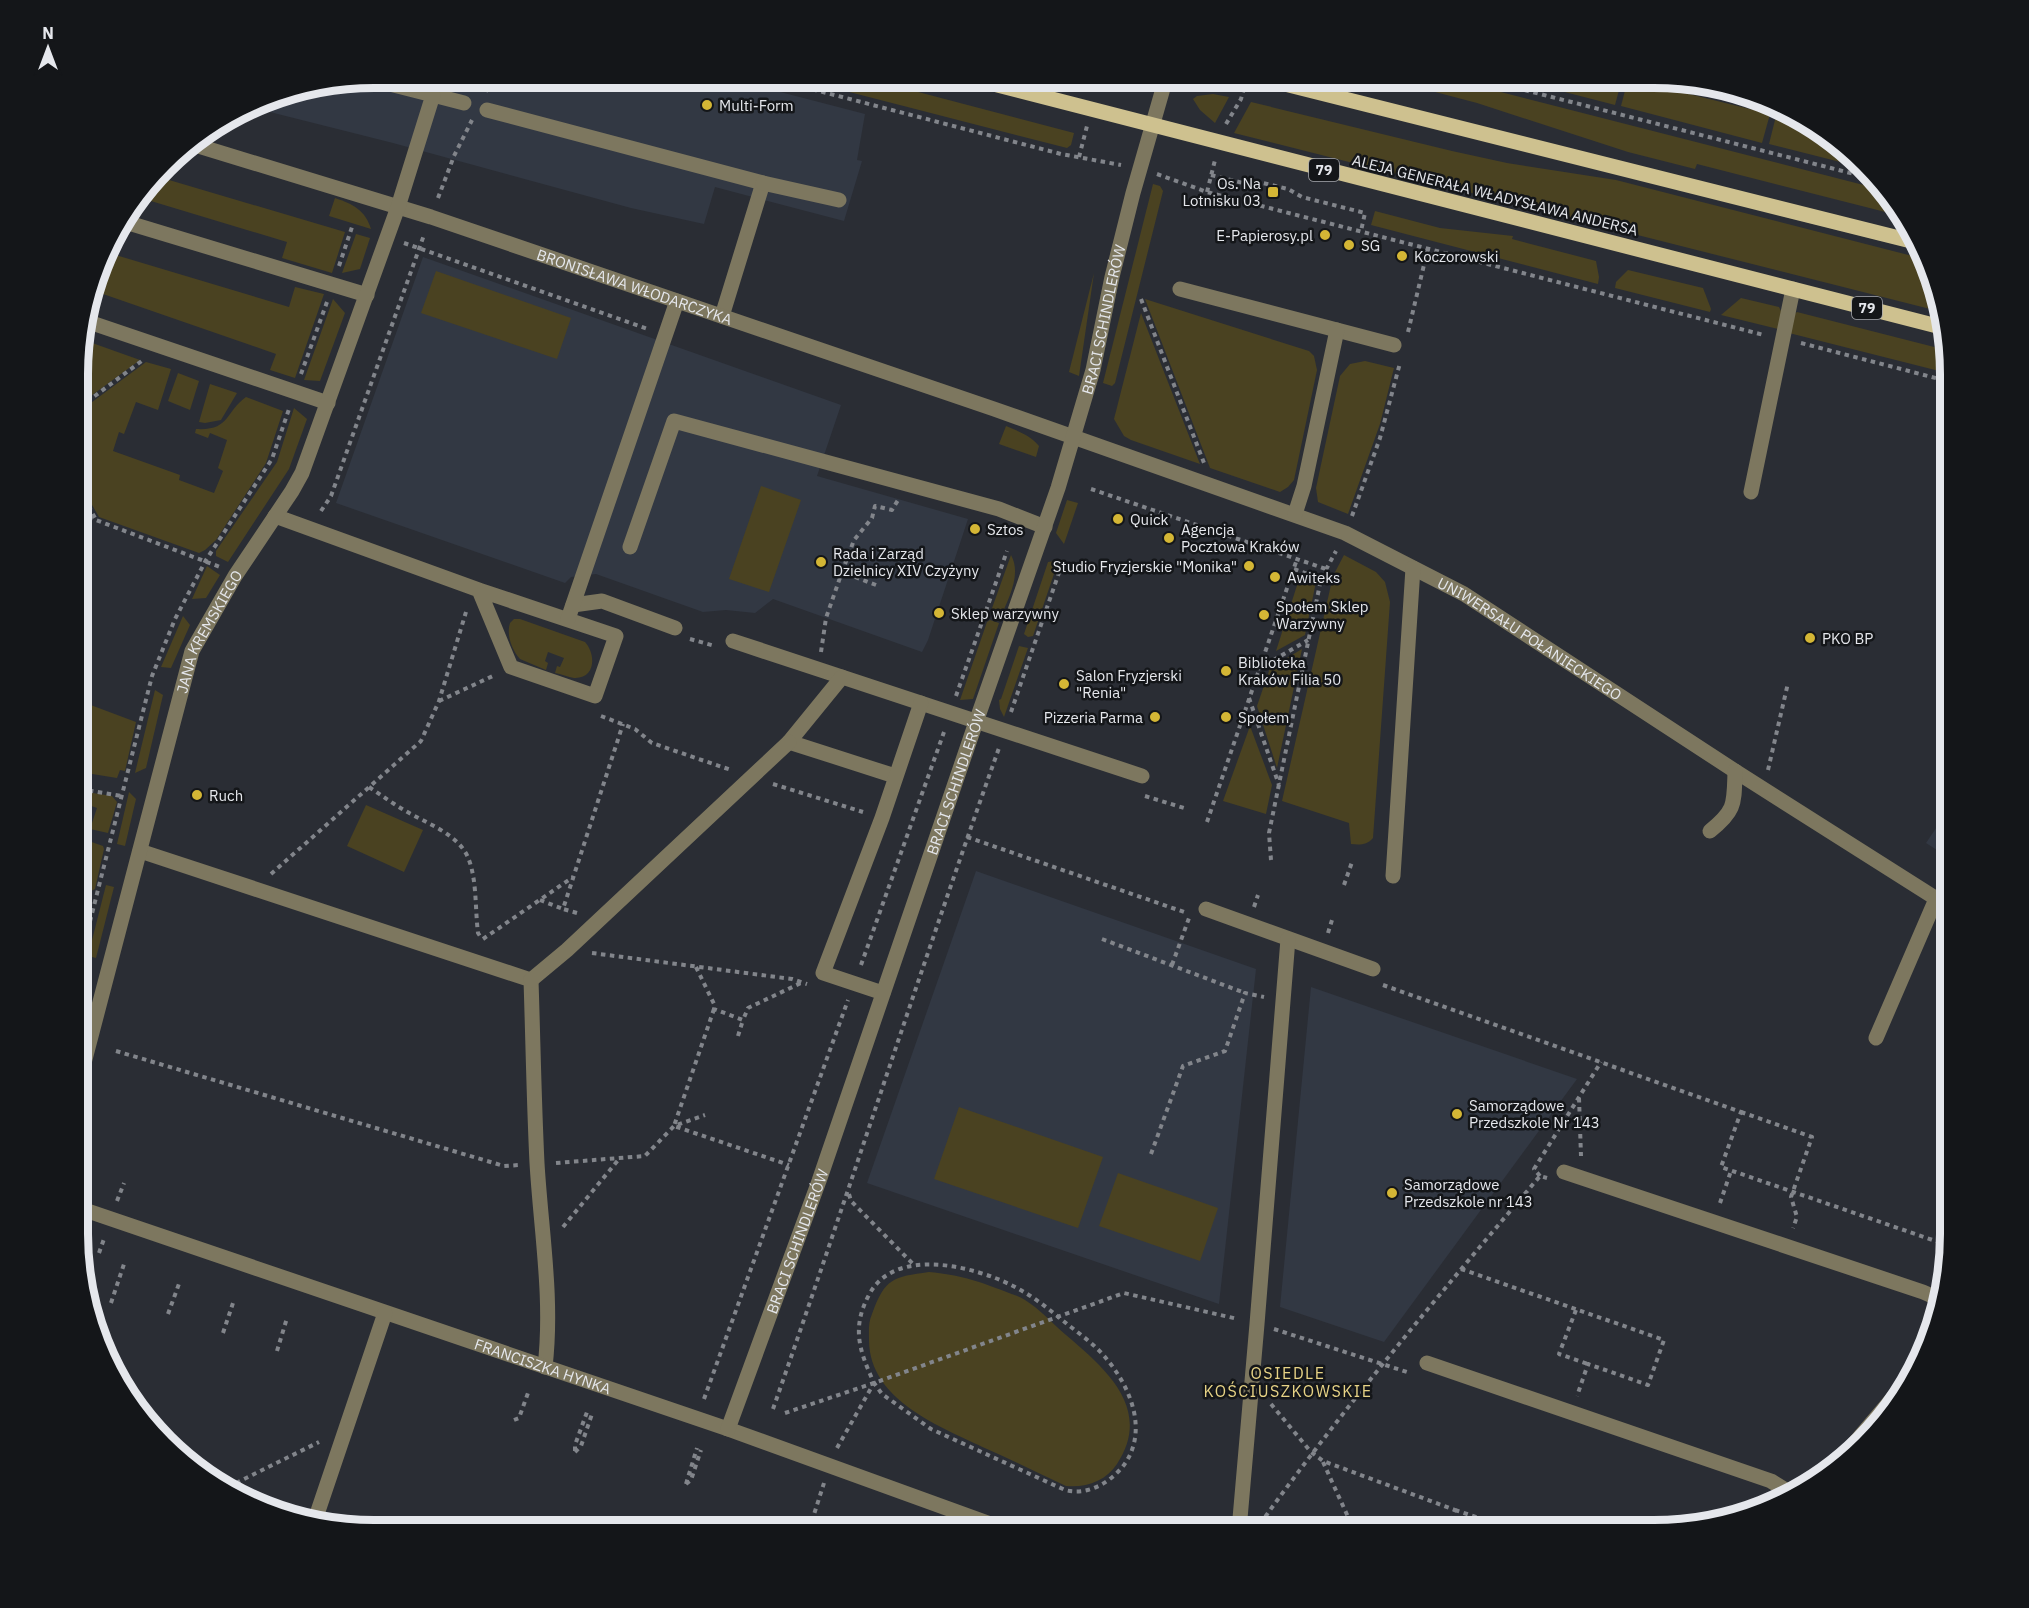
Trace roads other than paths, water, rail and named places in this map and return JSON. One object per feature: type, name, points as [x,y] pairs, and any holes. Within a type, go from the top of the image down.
[{"type":"main road","name":"ALEJA GENERAŁA WŁADYSŁAWA ANDERSA","points":[[1009,88],[1936,326]]},
{"type":"main road","points":[[1301,88],[1906,240]]},
{"type":"street","points":[[405,88],[464,103]]},
{"type":"street","name":"BRACI SCHINDLERÓW","points":[[728,1429],[819,1181],[1074,438],[1093,370],[1130,203],[1163,88]]},
{"type":"street","name":"JANA KREMSKIEGO","points":[[88,1048],[192,651],[235,576],[292,491],[302,472],[398,207],[433,95]]},
{"type":"street","points":[[487,110],[763,183],[839,200]]},
{"type":"street","name":"BRONISŁAWA WŁODARCZYKA","points":[[202,147],[398,207],[1074,438]]},
{"type":"street","points":[[722,316],[763,183]]},
{"type":"street","points":[[132,224],[367,295]]},
{"type":"street","points":[[1180,289],[1401,346]]},
{"type":"street","points":[[1751,492],[1793,289]]},
{"type":"street","points":[[570,612],[677,301]]},
{"type":"street","points":[[93,323],[328,403]]},
{"type":"street","points":[[1295,513],[1304,486],[1337,330]]},
{"type":"street","points":[[630,547],[674,421],[999,509],[1045,527]]},
{"type":"street","name":"UNIWERSAŁU POŁANIECKIEGO","points":[[1074,438],[1295,513],[1356,537],[1464,594],[1940,901]]},
{"type":"street","points":[[275,516],[308,530],[478,590],[570,612],[616,636],[595,696],[511,667],[478,590]]},
{"type":"street","points":[[1394,876],[1413,568]]},
{"type":"street","points":[[570,612],[602,601],[675,628]]},
{"type":"street","points":[[733,641],[1142,776]]},
{"type":"street","points":[[531,980],[567,950],[789,742],[842,677]]},
{"type":"street","points":[[883,993],[823,973],[882,818],[921,704]]},
{"type":"street","points":[[789,742],[895,776]]},
{"type":"street","points":[[1710,831],[1723,820],[1734,805],[1735,771]]},
{"type":"street","points":[[140,851],[531,980]]},
{"type":"street","points":[[1876,1038],[1936,899]]},
{"type":"street","points":[[1206,909],[1373,969]]},
{"type":"street","points":[[1240,1520],[1288,939]]},
{"type":"street","points":[[531,980],[537,1164],[549,1332],[545,1367]]},
{"type":"street","points":[[1564,1172],[1933,1296]]},
{"type":"street","name":"FRANCISZKA HYNKA","points":[[88,1211],[728,1429],[979,1520]]},
{"type":"street","points":[[317,1514],[385,1313]]},
{"type":"street","points":[[1427,1363],[1771,1481],[1783,1489]]},
{"type":"place","name":"Multi-Form","points":[[707,105]]},
{"type":"place","name":"Os. Na Lotnisku 03","points":[[1273,192]]},
{"type":"place","name":"E-Papierosy.pl","points":[[1325,235]]},
{"type":"place","name":"SG","points":[[1349,245]]},
{"type":"place","name":"Koczorowski","points":[[1402,256]]},
{"type":"place","name":"Quick","points":[[1118,519]]},
{"type":"place","name":"Sztos","points":[[975,529]]},
{"type":"place","name":"Agencja Pocztowa Kraków","points":[[1169,538]]},
{"type":"place","name":"Rada i Zarząd Dzielnicy XIV Czyżyny","points":[[821,562]]},
{"type":"place","name":"Studio Fryzjerskie \"Monika\"","points":[[1249,566]]},
{"type":"place","name":"Awiteks","points":[[1275,577]]},
{"type":"place","name":"Sklep warzywny","points":[[939,613]]},
{"type":"place","name":"Społem Sklep Warzywny","points":[[1264,615]]},
{"type":"place","name":"PKO BP","points":[[1810,638]]},
{"type":"place","name":"Biblioteka Kraków Filia 50","points":[[1226,671]]},
{"type":"place","name":"Salon Fryzjerski \"Renia\"","points":[[1064,684]]},
{"type":"place","name":"Pizzeria Parma","points":[[1155,717]]},
{"type":"place","name":"Społem","points":[[1226,717]]},
{"type":"place","name":"Ruch","points":[[197,795]]},
{"type":"place","name":"Samorządowe Przedszkole Nr 143","points":[[1457,1114]]},
{"type":"place","name":"Samorządowe Przedszkole nr 143","points":[[1392,1193]]},
{"type":"district","name":"OSIEDLE KOŚCIUSZKOWSKIE","points":[[1288,1382]]}]
